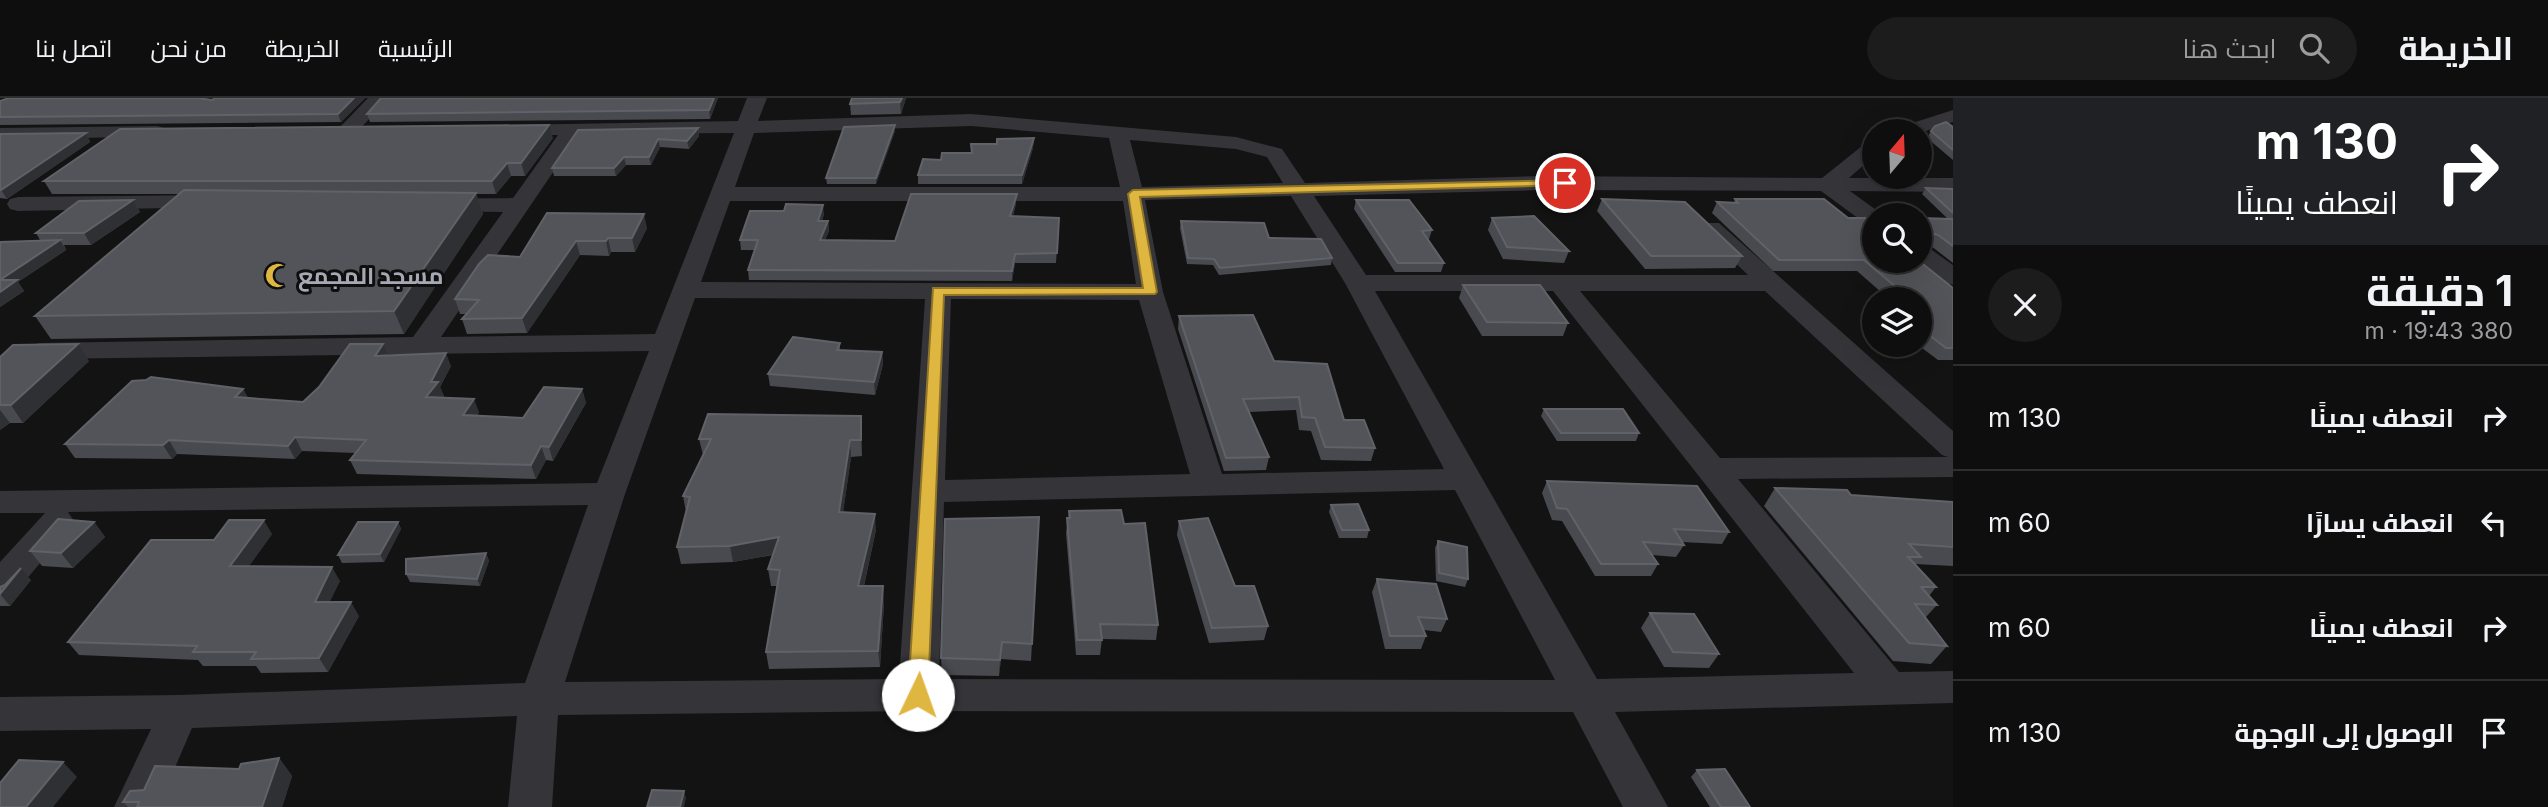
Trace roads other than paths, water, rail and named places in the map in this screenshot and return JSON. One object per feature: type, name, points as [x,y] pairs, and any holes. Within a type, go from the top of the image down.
[{"type":"street","points":[[348,130],[379,98]]},
{"type":"street","points":[[930,104],[971,120]]},
{"type":"street","points":[[530,807],[539,699],[609,494],[752,112]]},
{"type":"street","points":[[494,129],[573,128],[752,112],[971,120],[1258,147],[1275,153],[1359,283],[1647,807]]},
{"type":"street","points":[[1932,123],[1953,116]]},
{"type":"street","points":[[420,347],[573,128]]},
{"type":"street","points":[[321,130],[375,130]]},
{"type":"street","points":[[0,134],[174,132]]},
{"type":"street","points":[[87,157],[121,133]]},
{"type":"street","points":[[1118,134],[1133,194],[1150,292],[1210,486]]},
{"type":"street","points":[[1827,185],[1862,156]]},
{"type":"street","points":[[9,210],[52,180]]},
{"type":"street","points":[[1664,183],[1768,283],[1953,448]]},
{"type":"street","points":[[721,194],[1133,194],[1479,184],[1953,185]]},
{"type":"street","points":[[1827,185],[1862,210]]},
{"type":"street","points":[[158,228],[188,202]]},
{"type":"street","points":[[9,210],[229,202]]},
{"type":"street","points":[[408,204],[518,205]]},
{"type":"street","points":[[1932,261],[1951,274]]},
{"type":"street","points":[[1559,282],[1888,687]]},
{"type":"street","points":[[1359,283],[1768,283]]},
{"type":"street","points":[[687,290],[1150,292]]},
{"type":"street","points":[[918,695],[938,291]]},
{"type":"street","points":[[48,325],[18,351],[666,342]]},
{"type":"street","points":[[1711,469],[1953,467]]},
{"type":"street","points":[[928,491],[1467,479]]},
{"type":"street","points":[[0,502],[609,494]]},
{"type":"street","points":[[0,586],[75,502]]},
{"type":"street","points":[[0,713],[179,712],[539,699],[918,695],[1584,696],[1953,687]]},
{"type":"street","points":[[136,807],[179,712]]},
{"type":"place","name":"مسجد المجمع","points":[[278,276]]}]
